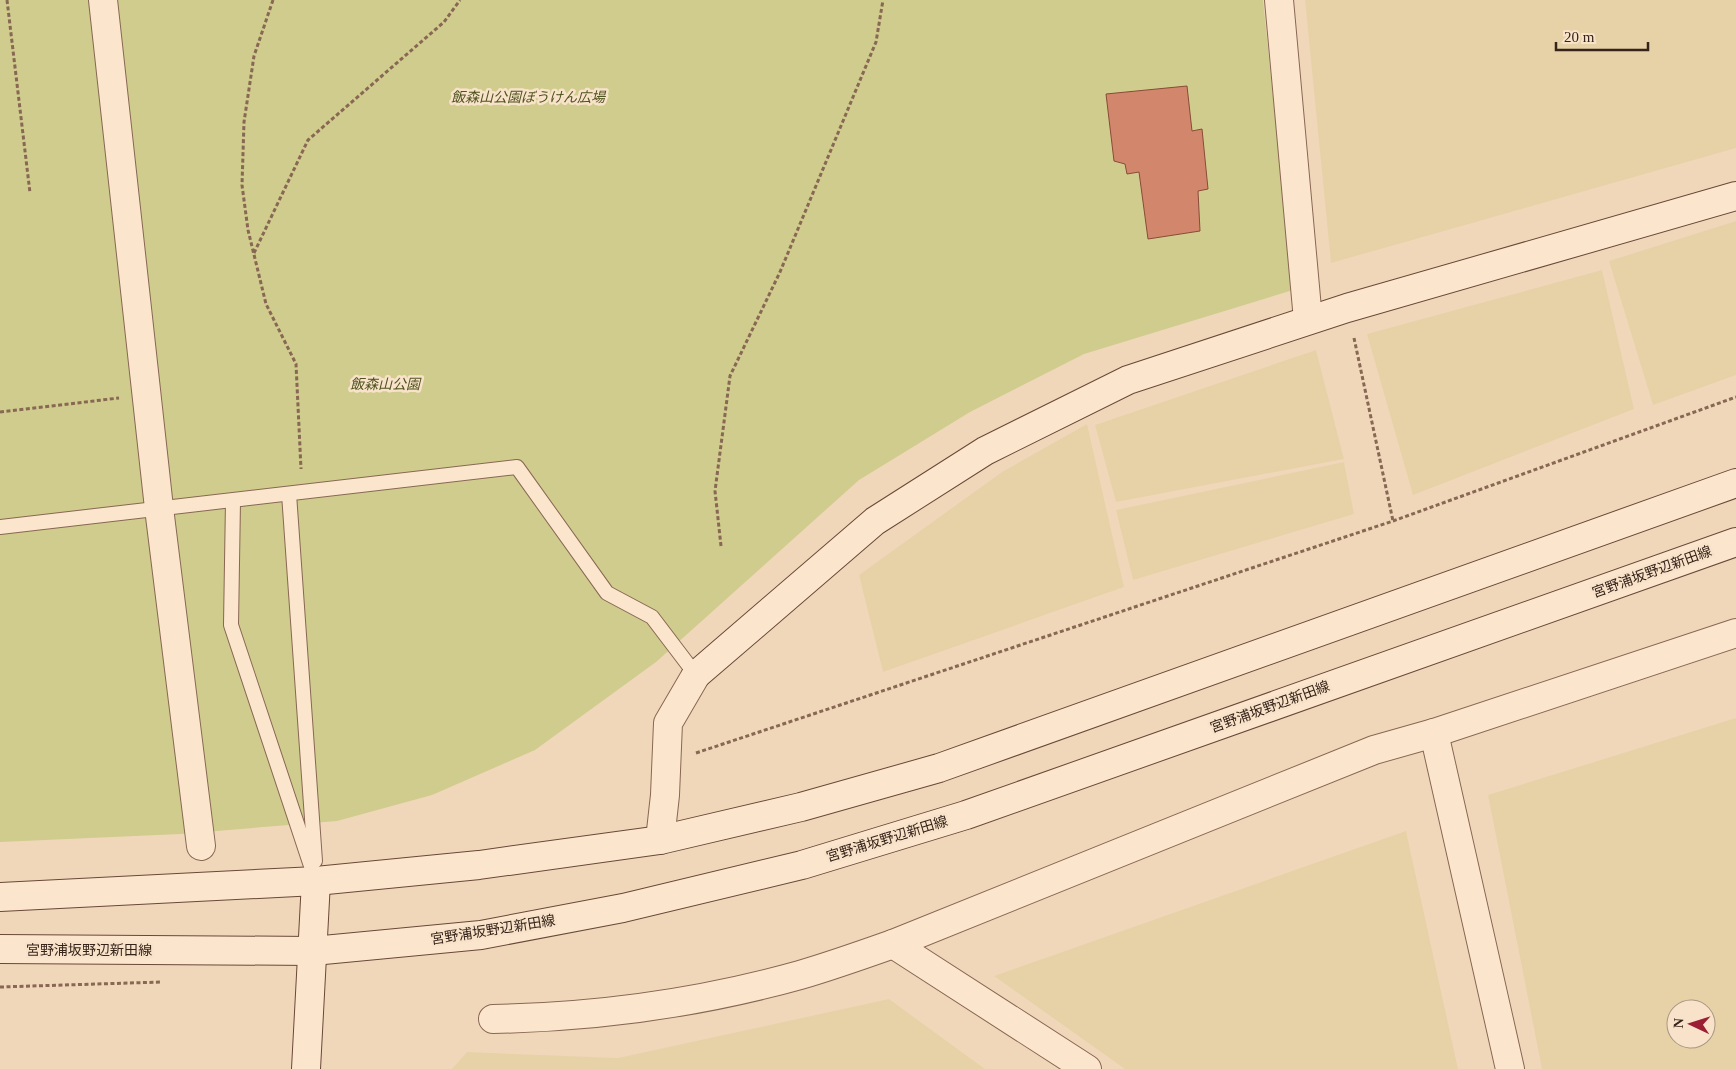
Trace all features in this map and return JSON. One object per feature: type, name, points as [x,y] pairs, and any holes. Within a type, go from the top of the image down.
[{"type":"street","points":[[103,0],[159,508],[201,846]]},
{"type":"street","points":[[1279,0],[1308,320]]},
{"type":"street","points":[[660,840],[665,795],[668,723],[696,675],[875,522],[985,451],[1128,380],[1347,308],[1736,196]]},
{"type":"street","points":[[0,897],[316,882],[479,865],[660,840],[800,808],[939,768],[1736,483]]},
{"type":"street","name":"宮野浦坂野辺新田線","points":[[0,949],[313,951],[481,935],[623,908],[802,865],[966,815],[1736,542]]},
{"type":"street","points":[[493,1019],[560,1017],[674,1002],[732,991],[798,975],[893,944],[1374,750],[1434,733],[1736,633]]},
{"type":"street","points":[[1434,733],[1510,1069]]},
{"type":"street","points":[[306,1069],[316,882]]},
{"type":"street","points":[[893,944],[1087,1069]]},
{"type":"lane","points":[[0,528],[517,467],[607,593],[652,616],[696,675]]},
{"type":"lane","points":[[289,494],[316,882]]},
{"type":"lane","points":[[233,501],[231,625],[316,882]]},
{"type":"path","points":[[7,0],[30,193]]},
{"type":"path","points":[[273,0],[254,56],[244,122],[242,185],[248,230],[266,304],[296,364],[302,467],[289,494]]},
{"type":"path","points":[[254,254],[308,140],[444,22],[460,0]]},
{"type":"path","points":[[721,546],[715,490],[730,376],[780,272],[876,42],[883,0]]},
{"type":"path","points":[[1347,308],[1393,520]]},
{"type":"path","points":[[0,412],[147,395]]},
{"type":"path","points":[[666,763],[1393,520],[1736,397]]},
{"type":"path","points":[[0,987],[165,982]]},
{"type":"shaded area","points":[[1305,0],[1736,0],[1736,148],[1331,263]]},
{"type":"shaded area","points":[[1736,221],[1736,375],[1653,405],[1609,261]]},
{"type":"shaded area","points":[[1602,270],[1634,409],[1413,495],[1367,334]]},
{"type":"shaded area","points":[[1316,350],[1344,459],[1116,502],[1095,425]]},
{"type":"shaded area","points":[[1087,424],[1124,587],[883,672],[859,575],[1002,472]]},
{"type":"shaded area","points":[[1344,462],[1354,514],[1133,580],[1116,510]]},
{"type":"shaded area","points":[[1736,718],[1736,1069],[1542,1069],[1488,795]]},
{"type":"shaded area","points":[[1406,831],[1458,1069],[1125,1069],[994,976]]},
{"type":"shaded area","points":[[889,999],[985,1069],[452,1069],[467,1052],[618,1058]]},
{"type":"green space","name":"飯森山公園","points":[[0,0],[1263,0],[1293,290],[1084,354],[970,412],[859,480],[656,662],[535,750],[432,795],[337,821],[180,834],[0,842]]},
{"type":"building","points":[[1187,86],[1192,131],[1202,129],[1208,189],[1198,191],[1200,231],[1148,239],[1139,172],[1127,174],[1125,164],[1114,161],[1106,94]]},
{"type":"park label","name":"飯森山公園ぼうけん広場","points":[[528,97]]}]
